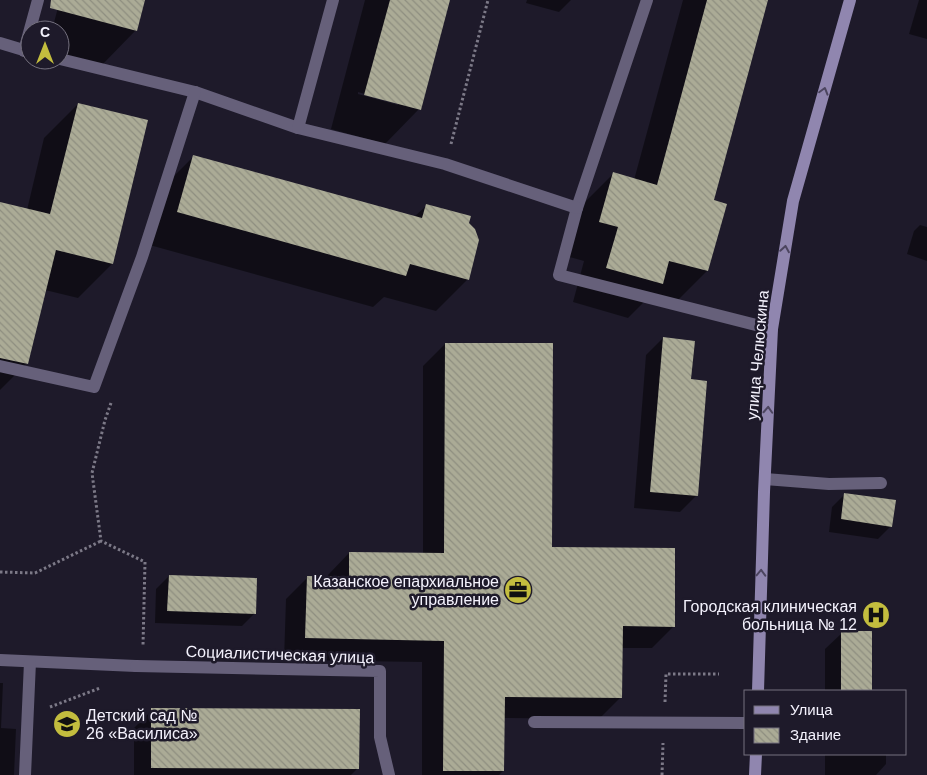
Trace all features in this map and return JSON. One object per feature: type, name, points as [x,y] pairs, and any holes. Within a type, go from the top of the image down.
[{"type":"main road","name":"улица Челюскина","points":[[758,690],[772,329],[792,201],[850,0]]},
{"type":"main road","points":[[755,775],[756,755]]},
{"type":"street","points":[[34,20],[38,0]]},
{"type":"street","points":[[298,128],[333,0]]},
{"type":"street","points":[[647,0],[576,208],[560,276],[772,329]]},
{"type":"street","points":[[0,45],[20,49]]},
{"type":"street","points":[[70,61],[195,92],[298,128],[445,164],[576,208]]},
{"type":"street","points":[[0,366],[94,387],[142,258],[195,92]]},
{"type":"street","points":[[765,479],[829,484],[882,483]]},
{"type":"street","points":[[0,660],[139,666]]},
{"type":"street","points":[[25,775],[30,662]]},
{"type":"street","name":"Социалистическая улица","points":[[139,666],[380,671],[380,736],[389,775]]},
{"type":"street","points":[[534,722],[744,723]]},
{"type":"path","points":[[445,164],[488,0]]},
{"type":"path","points":[[94,387],[116,390],[105,420],[92,473],[101,541]]},
{"type":"path","points":[[0,572],[35,573],[101,541]]},
{"type":"path","points":[[101,541],[145,562],[139,666]]},
{"type":"path","points":[[27,716],[109,684]]},
{"type":"building","points":[[51,0],[145,0],[137,31],[50,8]]},
{"type":"building","points":[[390,0],[450,0],[421,110],[364,95]]},
{"type":"building","points":[[707,0],[768,0],[714,200],[727,204],[708,271],[669,261],[663,284],[606,268],[618,227],[599,222],[613,172],[657,185]]},
{"type":"building","points":[[78,103],[148,120],[113,264],[56,250],[28,364],[0,358],[0,202],[50,214]]},
{"type":"building","points":[[193,155],[422,218],[426,204],[471,216],[469,223],[475,229],[479,240],[469,280],[410,264],[406,276],[177,212]]},
{"type":"building","points":[[663,337],[695,341],[691,379],[707,381],[698,496],[650,492]]},
{"type":"building","points":[[445,343],[553,343],[552,547],[675,548],[675,627],[623,626],[622,698],[505,697],[504,771],[443,771],[444,641],[305,638],[307,576],[349,577],[349,552],[444,553]]},
{"type":"building","points":[[844,493],[896,500],[892,527],[841,519]]},
{"type":"building","points":[[169,575],[257,578],[256,614],[167,611]]},
{"type":"building","points":[[841,631],[872,631],[872,690],[841,690]]},
{"type":"building","points":[[151,708],[360,709],[359,769],[151,768]]},
{"type":"place","name":"Казанское епархиальное управление","points":[[518,590]]},
{"type":"place","name":"Городская клиническая больница № 12","points":[[876,615]]},
{"type":"place","name":"Детский сад № 26 «Василиса»","points":[[67,724]]}]
